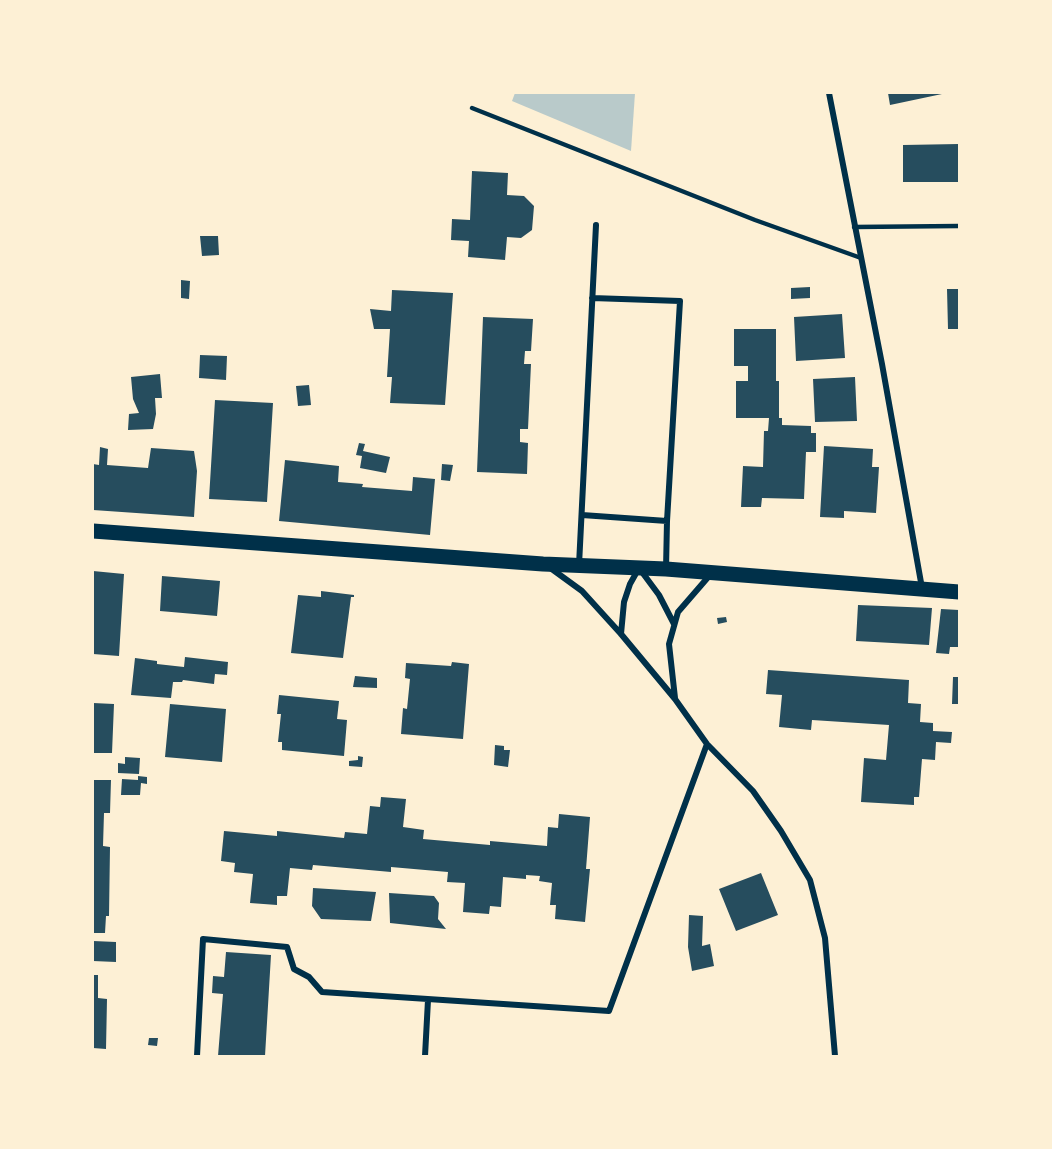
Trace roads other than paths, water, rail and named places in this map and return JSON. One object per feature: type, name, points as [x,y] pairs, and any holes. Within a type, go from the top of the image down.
[{"type":"main road","points":[[93,531],[543,564],[713,572],[959,592]]},
{"type":"street","points":[[829,93],[882,364],[922,589]]},
{"type":"street","points":[[579,565],[596,225]]},
{"type":"street","points":[[592,298],[680,301],[666,569]]},
{"type":"street","points":[[582,516],[667,521]]},
{"type":"street","points":[[543,564],[582,591],[621,634],[675,699],[707,744],[753,791],[781,831],[810,880],[825,938],[835,1056]]},
{"type":"street","points":[[621,634],[624,602],[639,568],[658,595],[674,624]]},
{"type":"street","points":[[675,699],[669,644],[674,624],[678,612],[713,572]]},
{"type":"street","points":[[197,1056],[203,939],[287,947],[294,969],[309,977],[322,992],[609,1011],[707,744]]},
{"type":"street","points":[[424,1056],[428,1000]]},
{"type":"lane","points":[[472,108],[755,220],[861,258]]},
{"type":"lane","points":[[854,227],[959,226]]}]
